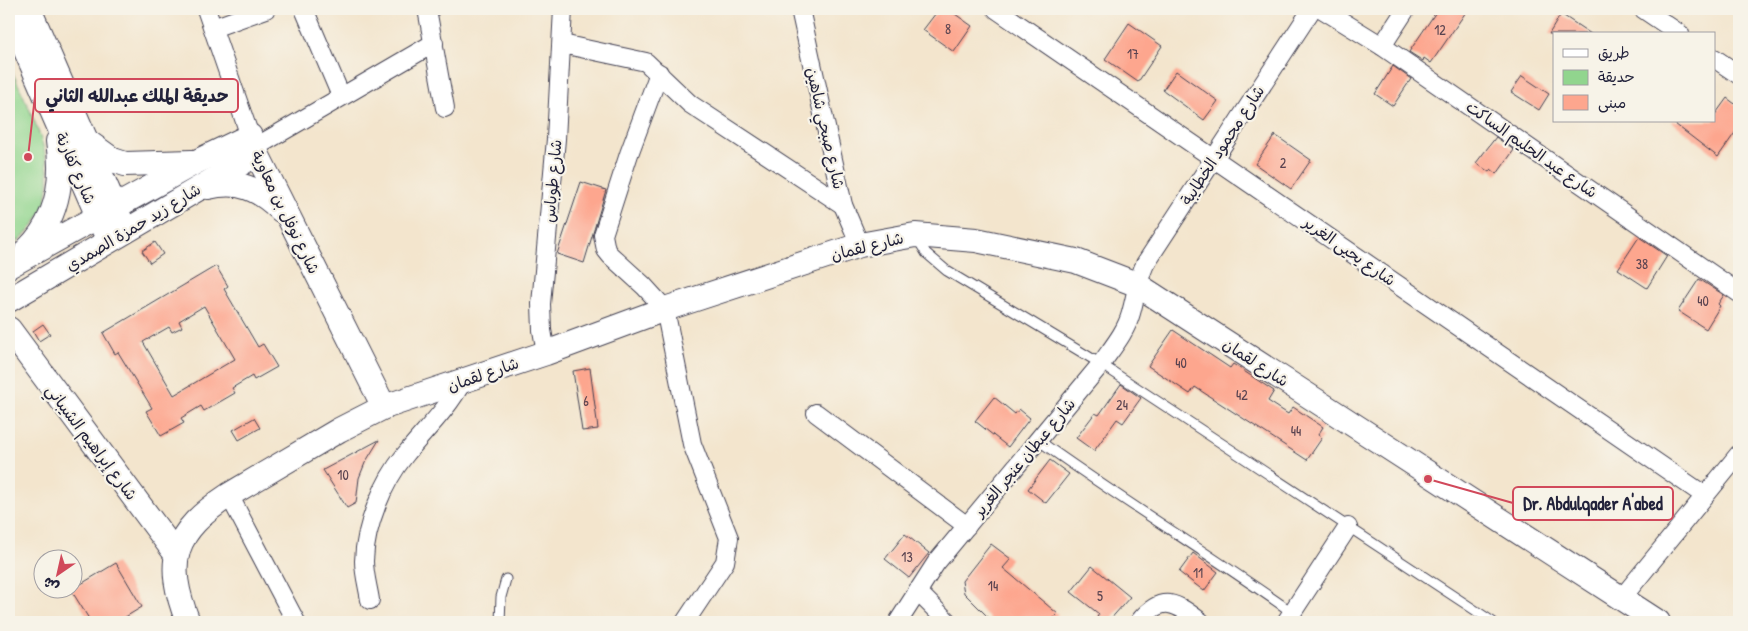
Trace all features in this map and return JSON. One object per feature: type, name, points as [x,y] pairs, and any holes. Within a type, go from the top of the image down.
[{"type":"street","name":"شارع كفارنة","points":[[29,9],[88,142],[106,211]]},
{"type":"street","name":"شارع نوفل بن معاوية","points":[[206,9],[254,146],[384,407]]},
{"type":"street","points":[[214,28],[266,9]]},
{"type":"street","points":[[304,9],[341,96]]},
{"type":"street","points":[[427,9],[445,108]]},
{"type":"street","name":"شارع طوباس","points":[[546,353],[542,330],[541,304],[562,44],[563,9]]},
{"type":"street","name":"شارع صبحي شاهين","points":[[800,9],[843,204],[860,245]]},
{"type":"street","name":"شارع يحيى الغرير","points":[[996,9],[1704,495]]},
{"type":"street","name":"شارع محمود الخطايبة","points":[[1136,284],[1155,246],[1312,9]]},
{"type":"street","name":"شارع عبد الحليم الساكت","points":[[1322,9],[1382,46],[1739,293]]},
{"type":"street","points":[[1382,46],[1406,9]]},
{"type":"street","points":[[1643,9],[1677,32]]},
{"type":"street","name":"شارع كفارنة","points":[[9,12],[56,122],[106,211],[117,237]]},
{"type":"street","points":[[254,146],[434,43]]},
{"type":"street","points":[[562,44],[646,62],[690,104],[843,204]]},
{"type":"street","points":[[1716,59],[1739,75]]},
{"type":"street","points":[[659,73],[629,154],[603,235],[606,250],[665,309],[692,444],[729,538],[725,562],[685,622]]},
{"type":"street","points":[[12,264],[33,244],[46,228],[51,216],[60,172],[56,122]]},
{"type":"street","points":[[88,142],[113,160],[126,164],[196,162]]},
{"type":"street","name":"شارع زيد حمزة الصمدي","points":[[12,264],[196,162],[254,146]]},
{"type":"street","name":"شارع زيد حمزة الصمدي","points":[[9,300],[197,190],[254,146]]},
{"type":"street","points":[[197,190],[216,185],[241,184],[262,194],[288,217]]},
{"type":"street","name":"شارع لقمان","points":[[188,622],[178,598],[175,578],[176,554],[183,538],[192,526],[212,506],[339,430],[384,407],[546,353],[665,309],[860,245],[915,235],[976,240],[1020,248],[1076,261],[1136,284],[1658,622]]},
{"type":"street","name":"شارع عبطان عنجر الغرير","points":[[898,622],[936,562],[1101,364],[1121,335],[1131,314],[1136,284]]},
{"type":"street","name":"شارع إبراهيم الشيباني","points":[[9,329],[176,554]]},
{"type":"street","points":[[370,600],[364,563],[366,544],[386,485],[404,457],[451,403],[462,382]]},
{"type":"street","points":[[816,413],[967,526]]},
{"type":"street","points":[[1622,599],[1739,454]]},
{"type":"street","points":[[229,495],[296,622]]},
{"type":"street","points":[[1289,618],[1348,527]]},
{"type":"street","points":[[917,591],[948,622]]},
{"type":"street","points":[[1139,622],[1148,611],[1157,605],[1166,603],[1176,605],[1201,622]]},
{"type":"lane","points":[[915,235],[926,253],[947,271],[1101,364],[1493,622]]},
{"type":"lane","points":[[1038,440],[1090,477],[1222,563],[1289,618]]},
{"type":"lane","points":[[500,622],[501,596],[506,579]]},
{"type":"green space","points":[[9,64],[40,136],[46,160],[48,184],[44,207],[31,228],[9,248]]},
{"type":"building","points":[[939,9],[948,9],[972,26],[954,52],[923,30]]},
{"type":"building","points":[[1438,9],[1468,9],[1431,63],[1424,58],[1423,61],[1409,52]]},
{"type":"building","points":[[1561,14],[1588,32],[1553,32],[1553,34],[1549,34]]},
{"type":"building","points":[[1129,23],[1162,46],[1138,82],[1105,59]]},
{"type":"building","points":[[1393,66],[1411,79],[1393,106],[1375,94]]},
{"type":"building","points":[[1176,71],[1218,101],[1204,120],[1163,90]]},
{"type":"building","points":[[1522,76],[1549,94],[1539,110],[1511,92]]},
{"type":"building","points":[[1727,98],[1739,107],[1739,127],[1718,157],[1672,122],[1716,122],[1716,113]]},
{"type":"building","points":[[1275,135],[1311,160],[1291,189],[1255,164]]},
{"type":"building","points":[[1496,137],[1514,150],[1497,174],[1491,169],[1489,172],[1476,163]]},
{"type":"building","points":[[581,182],[606,190],[584,263],[557,254]]},
{"type":"building","points":[[1639,237],[1667,256],[1647,288],[1618,269]]},
{"type":"building","points":[[155,242],[163,254],[150,263],[142,251]]},
{"type":"building","points":[[216,266],[228,286],[224,289],[258,347],[263,344],[277,367],[254,380],[252,376],[232,388],[235,393],[204,411],[201,406],[181,418],[184,423],[161,436],[146,411],[152,408],[118,352],[115,354],[103,333]],"holes":[[[204,306],[235,359],[174,395],[143,342],[169,327],[172,332],[182,327],[179,321]]]},
{"type":"building","points":[[1699,279],[1724,295],[1718,304],[1720,306],[1706,329],[1678,311]]},
{"type":"building","points":[[43,324],[50,334],[39,341],[33,331]]},
{"type":"building","points":[[1173,330],[1230,368],[1233,364],[1274,391],[1268,401],[1288,414],[1293,407],[1323,427],[1318,435],[1322,438],[1307,460],[1195,387],[1190,394],[1148,366]]},
{"type":"building","points":[[590,368],[598,429],[582,431],[573,371]]},
{"type":"building","points":[[1121,384],[1141,398],[1123,423],[1117,419],[1094,451],[1076,438],[1095,413],[1099,415]]},
{"type":"building","points":[[994,397],[1015,414],[1019,409],[1030,418],[1008,447],[975,421]]},
{"type":"building","points":[[254,418],[260,428],[239,440],[233,430]]},
{"type":"building","points":[[379,440],[365,463],[359,478],[356,503],[347,508],[323,470]]},
{"type":"building","points":[[1050,460],[1069,474],[1046,503],[1028,489]]},
{"type":"building","points":[[905,534],[929,553],[909,578],[885,559]]},
{"type":"building","points":[[991,544],[1011,559],[1003,568],[1058,614],[1050,622],[993,622],[964,593],[962,581]]},
{"type":"building","points":[[1193,553],[1218,572],[1204,591],[1179,572]]},
{"type":"building","points":[[116,563],[142,607],[117,622],[91,622],[76,598],[82,598],[82,583]]},
{"type":"building","points":[[1092,566],[1130,597],[1108,622],[1104,622],[1097,617],[1099,614],[1071,592]]},
{"type":"place","name":"حديقة الملك عبدالله الثاني","points":[[28,157]]},
{"type":"place","name":"Dr. Abdulqader A'abed","points":[[1428,479]]}]
